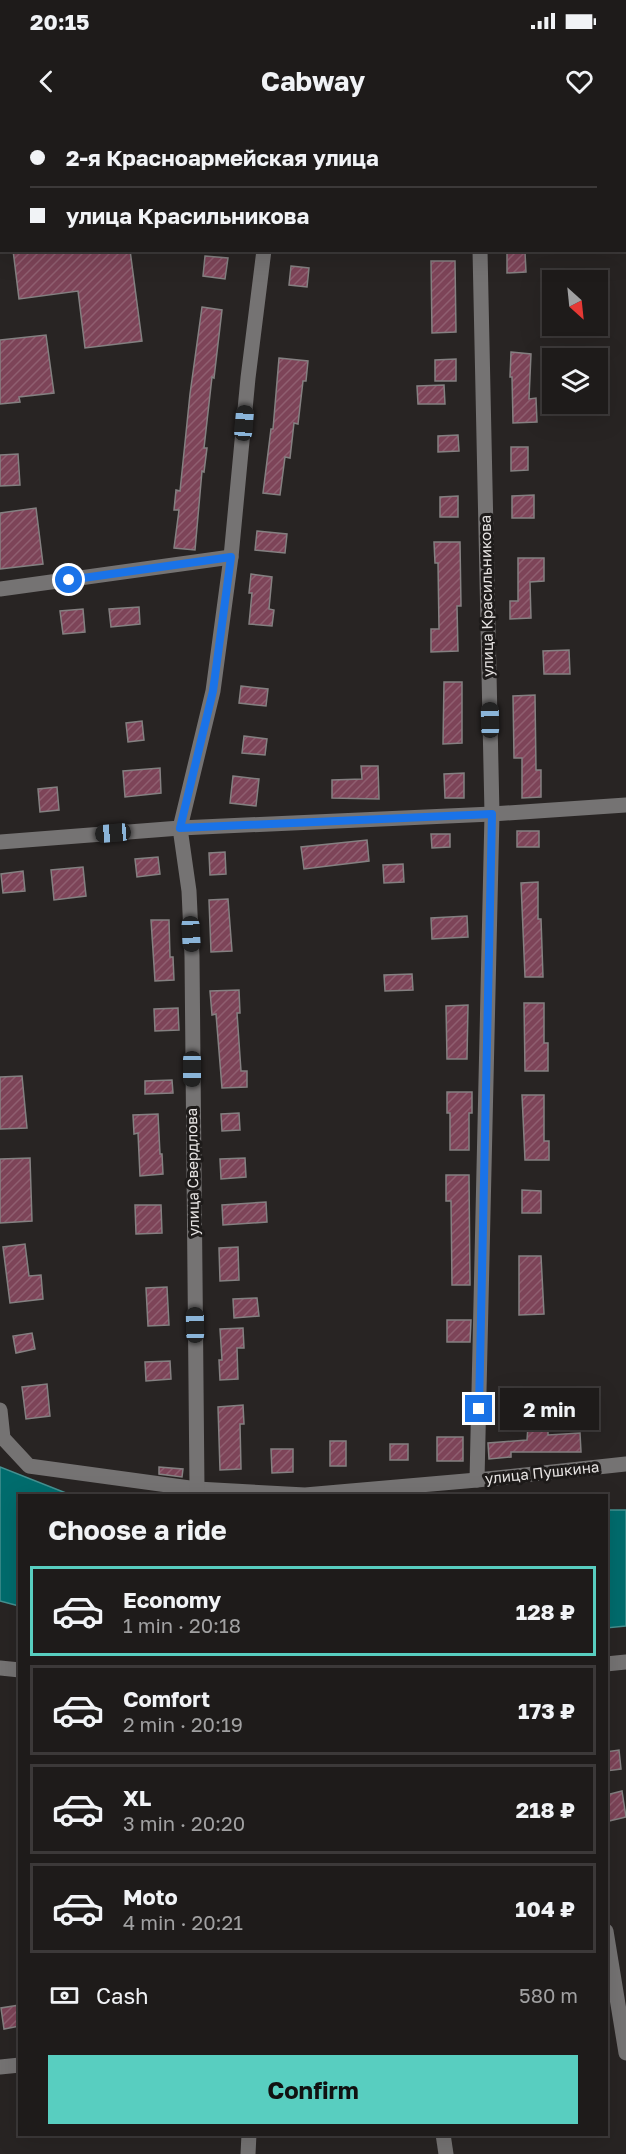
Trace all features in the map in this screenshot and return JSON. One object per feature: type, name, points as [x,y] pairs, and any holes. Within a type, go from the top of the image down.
[{"type":"street","name":"улица Свердлова","points":[[197,1489],[192,956],[189,891],[180,828],[213,691],[231,557],[247,389],[264,252]]},
{"type":"street","name":"улица Красильникова","points":[[477,1480],[492,814],[480,252]]},
{"type":"street","points":[[0,589],[231,557]]},
{"type":"street","points":[[0,842],[180,828],[492,814],[626,805]]},
{"type":"street","name":"улица Пушкина","points":[[0,1410],[3,1438],[29,1466],[197,1489],[287,1494]]},
{"type":"street","name":"улица Пушкина","points":[[316,1494],[626,1464]]},
{"type":"street","points":[[608,1664],[626,1662]]},
{"type":"street","points":[[0,1668],[18,1670]]},
{"type":"street","points":[[608,1938],[614,1958],[626,2053]]},
{"type":"street","points":[[0,2067],[18,2065]]},
{"type":"street","points":[[248,2154],[249,2136]]},
{"type":"street","points":[[443,2136],[446,2154]]},
{"type":"water","points":[[0,1467],[68,1494],[18,1494],[18,1606],[0,1601]]},
{"type":"water","points":[[608,1510],[626,1510],[626,1626],[608,1628]]},
{"type":"building","points":[[13,252],[130,252],[142,341],[85,348],[78,291],[19,299]]},
{"type":"building","points":[[507,252],[525,252],[526,272],[507,273]]},
{"type":"building","points":[[205,256],[228,258],[225,279],[203,276]]},
{"type":"building","points":[[431,261],[455,261],[456,332],[432,333]]},
{"type":"building","points":[[291,266],[309,268],[307,287],[289,285]]},
{"type":"building","points":[[202,307],[222,310],[204,448],[207,448],[204,472],[202,471],[195,550],[174,548],[179,510],[174,510],[176,490],[180,491]]},
{"type":"building","points":[[46,335],[54,393],[19,397],[20,402],[0,404],[0,340]]},
{"type":"building","points":[[511,352],[531,354],[529,399],[536,398],[537,422],[513,423]]},
{"type":"building","points":[[279,358],[308,361],[306,381],[303,381],[298,424],[294,423],[290,458],[285,457],[280,495],[263,493],[271,429],[273,429]]},
{"type":"building","points":[[456,359],[456,381],[435,381],[435,360]]},
{"type":"building","points":[[444,385],[445,404],[418,404],[417,386]]},
{"type":"building","points":[[458,435],[459,451],[438,452],[438,436]]},
{"type":"building","points":[[511,447],[528,447],[528,470],[511,471]]},
{"type":"building","points":[[18,454],[20,485],[0,486],[0,455]]},
{"type":"building","points":[[534,495],[534,518],[512,518],[512,496]]},
{"type":"building","points":[[458,496],[458,517],[440,517],[440,497]]},
{"type":"building","points":[[36,508],[43,564],[0,569],[0,513]]},
{"type":"building","points":[[257,531],[287,534],[285,553],[255,550]]},
{"type":"building","points":[[434,542],[460,542],[461,606],[457,606],[458,651],[431,652],[431,629],[439,629],[438,563],[435,563]]},
{"type":"building","points":[[518,558],[544,558],[544,581],[530,582],[531,618],[510,619],[510,601],[518,601]]},
{"type":"building","points":[[251,574],[272,577],[269,609],[274,610],[272,626],[249,624]]},
{"type":"building","points":[[139,607],[140,624],[111,627],[109,609]]},
{"type":"building","points":[[83,609],[85,632],[63,634],[60,611]]},
{"type":"building","points":[[569,650],[570,674],[544,674],[543,651]]},
{"type":"building","points":[[444,682],[462,682],[462,743],[443,744]]},
{"type":"building","points":[[241,686],[268,689],[266,706],[239,703]]},
{"type":"building","points":[[535,695],[536,770],[541,770],[541,797],[522,798],[522,758],[514,758],[513,696]]},
{"type":"building","points":[[142,721],[144,740],[128,742],[126,723]]},
{"type":"building","points":[[244,736],[267,739],[265,755],[242,753]]},
{"type":"building","points":[[361,766],[378,766],[379,799],[332,798],[332,780],[362,779]]},
{"type":"building","points":[[160,768],[161,793],[125,797],[123,771]]},
{"type":"building","points":[[464,773],[464,798],[445,798],[444,774]]},
{"type":"building","points":[[233,776],[259,779],[256,806],[230,803]]},
{"type":"building","points":[[57,787],[59,810],[40,812],[38,789]]},
{"type":"building","points":[[517,831],[539,831],[539,847],[517,847]]},
{"type":"building","points":[[431,834],[450,834],[450,847],[432,848]]},
{"type":"building","points":[[367,840],[369,861],[304,869],[301,847]]},
{"type":"building","points":[[225,852],[226,874],[210,875],[209,853]]},
{"type":"building","points":[[158,857],[160,874],[137,877],[135,859]]},
{"type":"building","points":[[403,864],[404,882],[384,883],[383,865]]},
{"type":"building","points":[[83,867],[86,896],[54,900],[51,870]]},
{"type":"building","points":[[23,871],[25,891],[3,893],[1,874]]},
{"type":"building","points":[[538,882],[538,919],[541,919],[543,977],[525,977],[521,883]]},
{"type":"building","points":[[228,899],[232,951],[211,952],[209,900]]},
{"type":"building","points":[[467,916],[468,937],[432,939],[431,918]]},
{"type":"building","points":[[151,920],[169,920],[170,957],[173,957],[174,980],[155,981]]},
{"type":"building","points":[[412,974],[413,990],[385,991],[384,975]]},
{"type":"building","points":[[239,990],[240,1013],[237,1013],[241,1071],[247,1071],[247,1087],[222,1088],[216,1014],[212,1015],[210,991]]},
{"type":"building","points":[[524,1003],[544,1003],[544,1043],[548,1043],[548,1071],[525,1071]]},
{"type":"building","points":[[468,1005],[467,1059],[447,1059],[446,1006]]},
{"type":"building","points":[[178,1008],[179,1030],[155,1031],[154,1009]]},
{"type":"building","points":[[22,1076],[27,1128],[0,1129],[0,1077]]},
{"type":"building","points":[[172,1080],[173,1093],[145,1094],[145,1081]]},
{"type":"building","points":[[447,1092],[472,1092],[472,1113],[469,1113],[469,1150],[450,1150],[450,1113],[447,1113]]},
{"type":"building","points":[[522,1095],[544,1095],[544,1141],[549,1141],[549,1160],[525,1160]]},
{"type":"building","points":[[239,1113],[240,1130],[222,1131],[221,1114]]},
{"type":"building","points":[[158,1114],[163,1174],[140,1176],[138,1133],[134,1134],[133,1115]]},
{"type":"building","points":[[30,1158],[32,1221],[0,1223],[0,1159]]},
{"type":"building","points":[[245,1158],[246,1177],[221,1179],[220,1159]]},
{"type":"building","points":[[446,1175],[469,1175],[470,1285],[452,1285],[451,1201],[446,1201]]},
{"type":"building","points":[[522,1190],[541,1191],[541,1213],[522,1213]]},
{"type":"building","points":[[266,1202],[267,1222],[223,1225],[222,1205]]},
{"type":"building","points":[[135,1205],[161,1205],[162,1233],[136,1234]]},
{"type":"building","points":[[25,1244],[29,1276],[41,1275],[43,1299],[10,1303],[3,1247]]},
{"type":"building","points":[[238,1247],[239,1280],[220,1281],[219,1248]]},
{"type":"building","points":[[519,1256],[541,1256],[544,1314],[519,1315]]},
{"type":"building","points":[[167,1287],[169,1325],[148,1326],[146,1288]]},
{"type":"building","points":[[257,1298],[259,1316],[234,1318],[233,1299]]},
{"type":"building","points":[[447,1320],[471,1320],[470,1342],[447,1342]]},
{"type":"building","points":[[243,1328],[244,1348],[237,1348],[238,1379],[220,1380],[219,1360],[222,1360],[220,1329]]},
{"type":"building","points":[[32,1333],[35,1349],[16,1353],[13,1336]]},
{"type":"building","points":[[170,1361],[171,1379],[146,1381],[145,1362]]},
{"type":"building","points":[[47,1384],[50,1416],[26,1419],[22,1387]]},
{"type":"building","points":[[243,1405],[244,1424],[240,1424],[241,1469],[220,1470],[218,1407]]},
{"type":"building","points":[[528,1426],[548,1427],[548,1435],[580,1433],[581,1452],[511,1452],[511,1457],[489,1459],[488,1443],[527,1440]]},
{"type":"building","points":[[437,1437],[463,1437],[463,1461],[437,1461]]},
{"type":"building","points":[[330,1441],[346,1441],[346,1466],[330,1466]]},
{"type":"building","points":[[390,1444],[408,1444],[408,1460],[390,1460]]},
{"type":"building","points":[[271,1449],[293,1449],[293,1472],[272,1473]]},
{"type":"building","points":[[159,1467],[183,1469],[182,1477],[159,1474]]},
{"type":"building","points":[[619,1750],[621,1769],[608,1771],[608,1752]]},
{"type":"building","points":[[622,1791],[626,1817],[609,1821],[608,1794]]},
{"type":"building","points":[[18,2005],[18,2026],[4,2029],[1,2008]]},
{"type":"route","points":[[69,580],[231,557],[213,691],[180,828],[492,814],[479,1409]]}]
